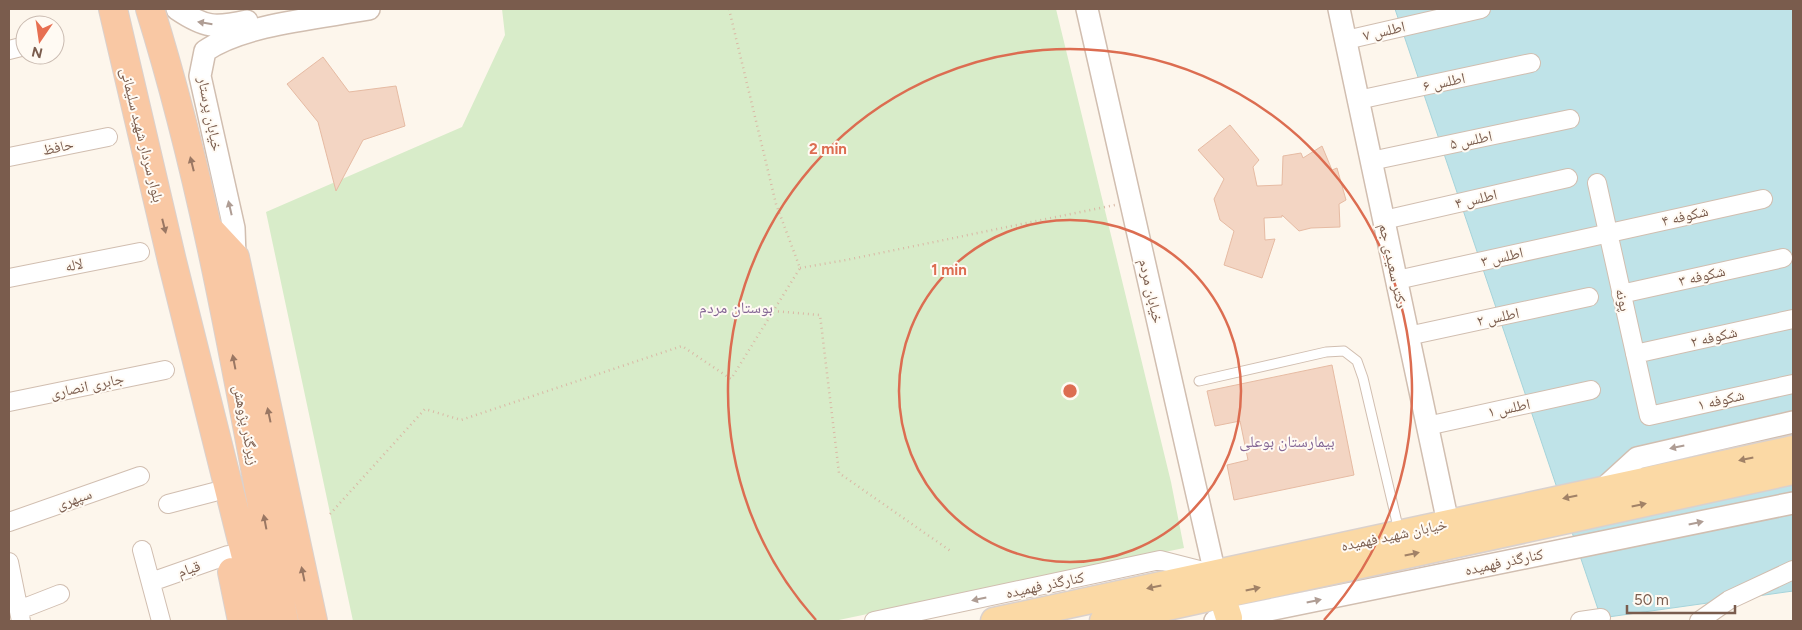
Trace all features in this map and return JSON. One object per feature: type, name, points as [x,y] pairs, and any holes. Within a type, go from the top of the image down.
[{"type":"highway","name":"بلوار سردار شهید سلیمانی","points":[[113,9],[172,261]]},
{"type":"highway","points":[[150,9],[164,53],[208,228],[234,257],[313,621]]},
{"type":"highway","name":"زیرگذر پژوهش","points":[[208,228],[284,621]]},
{"type":"highway","points":[[172,261],[186,369],[242,621]]},
{"type":"highway","name":"زیرگذر پژوهش","points":[[172,261],[262,621]]},
{"type":"highway","points":[[234,582],[249,621]]},
{"type":"main road","name":"خیابان شهید فهمیده","points":[[994,621],[1220,599],[1399,529],[1603,489],[1793,448]]},
{"type":"main road","name":"خیابان شهید فهمیده","points":[[1103,621],[1220,599],[1793,471]]},
{"type":"street","points":[[177,9],[197,22],[224,26],[304,9]]},
{"type":"street","name":"خیابان پرستار","points":[[234,257],[234,228],[200,76],[205,51],[218,42],[239,34],[369,9]]},
{"type":"street","name":"خیابان مردم","points":[[1087,9],[1220,599]]},
{"type":"street","name":"دکتر سعیدی جم","points":[[1339,9],[1447,519]]},
{"type":"street","name":"اطلس ۷","points":[[1346,40],[1481,9]]},
{"type":"street","name":"اطلس ۶","points":[[1358,100],[1530,63]]},
{"type":"street","name":"اطلس ۵","points":[[1371,161],[1570,119]]},
{"type":"street","name":"حافظ","points":[[9,157],[108,137]]},
{"type":"street","name":"اطلس ۴","points":[[1384,220],[1568,178]]},
{"type":"street","name":"پونه","points":[[1597,183],[1649,416]]},
{"type":"street","name":"شکوفه ۴","points":[[1608,233],[1763,199]]},
{"type":"street","name":"اطلس ۳","points":[[1397,280],[1608,233]]},
{"type":"street","name":"لاله","points":[[9,278],[140,252]]},
{"type":"street","name":"شکوفه ۳","points":[[1622,294],[1783,258]]},
{"type":"street","name":"اطلس ۲","points":[[1408,336],[1588,297]]},
{"type":"street","name":"شکوفه ۲","points":[[1635,354],[1793,319]]},
{"type":"street","name":"جابری انصاری","points":[[9,402],[165,370]]},
{"type":"street","name":"شکوفه ۱","points":[[1649,416],[1793,384]]},
{"type":"street","name":"اطلس ۱","points":[[1427,426],[1591,390]]},
{"type":"street","points":[[1603,489],[1637,458],[1793,422]]},
{"type":"street","name":"سپهری","points":[[9,522],[140,476]]},
{"type":"street","points":[[168,504],[214,492]]},
{"type":"street","name":"کنارگذر فهمیده","points":[[874,621],[1160,560],[1220,599],[1262,617],[1793,503]]},
{"type":"street","points":[[142,550],[161,621]]},
{"type":"street","name":"قیام","points":[[151,582],[228,555]]},
{"type":"street","points":[[9,562],[20,616],[60,594]]},
{"type":"street","points":[[1698,621],[1728,600],[1793,570]]},
{"type":"street","points":[[1580,621],[1601,618]]},
{"type":"lane","points":[[1199,381],[1326,352],[1344,351],[1357,361],[1363,378],[1399,529]]},
{"type":"path","points":[[728,9],[776,204],[800,268]]},
{"type":"path","points":[[330,514],[426,409],[461,420],[682,346],[731,379],[800,268],[1131,202]]},
{"type":"path","points":[[774,311],[820,315],[839,473],[952,552]]},
{"type":"green space","name":"بوستان مردم","points":[[502,9],[1056,9],[1171,482],[1184,548],[834,621],[353,621],[266,212],[462,127],[505,35]]},
{"type":"water","points":[[1395,9],[1793,9],[1793,591],[1601,618]]},
{"type":"building","points":[[323,57],[349,92],[396,86],[405,126],[363,140],[336,191],[318,122],[287,84]]},
{"type":"building","points":[[1230,125],[1259,160],[1253,167],[1257,186],[1282,185],[1283,156],[1301,153],[1303,158],[1322,146],[1332,170],[1337,168],[1346,200],[1339,204],[1340,227],[1311,228],[1299,231],[1282,215],[1282,217],[1264,218],[1265,240],[1275,239],[1262,278],[1224,265],[1234,231],[1220,220],[1214,199],[1224,179],[1198,150]]},
{"type":"building","points":[[1332,365],[1354,475],[1234,500],[1227,465],[1248,460],[1240,421],[1215,426],[1207,391]]},
{"type":"district","name":"بوستان مردم","points":[[736,307]]},
{"type":"district","name":"بیمارستان بوعلی","points":[[1287,441]]}]
